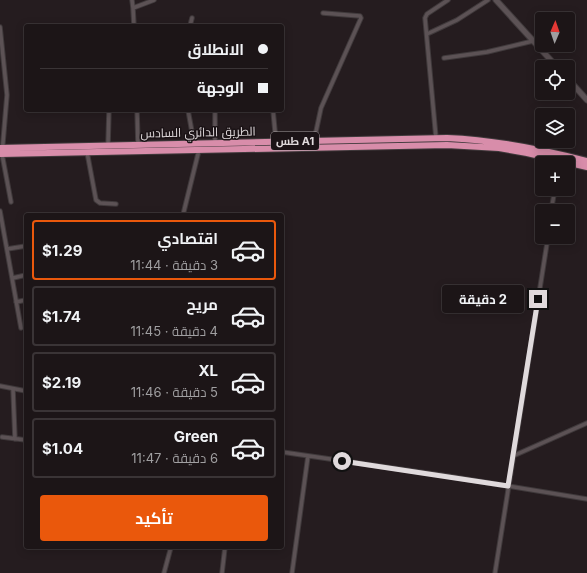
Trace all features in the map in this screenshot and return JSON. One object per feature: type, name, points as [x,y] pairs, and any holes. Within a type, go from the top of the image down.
[{"type":"highway","name":"الطريق الدائري السادس","points":[[1,151],[87,152],[187,147],[194,143],[436,138],[470,145],[508,146],[547,156]]},
{"type":"highway","name":"الطريق الدائري السادس","points":[[1,151],[108,145],[187,147],[199,150],[447,141]]},
{"type":"highway","name":"الطريق الدائري السادس","points":[[575,160],[587,161]]},
{"type":"highway","name":"الطريق الدائري السادس","points":[[575,164],[587,167]]},
{"type":"main road","points":[[496,0],[551,60]]},
{"type":"main road","points":[[575,87],[587,100]]},
{"type":"street","points":[[132,0],[134,24]]},
{"type":"street","points":[[133,8],[154,0]]},
{"type":"street","points":[[436,138],[425,18],[427,14],[448,0]]},
{"type":"street","points":[[426,34],[457,20],[488,0]]},
{"type":"street","points":[[314,141],[321,108],[361,18],[360,16],[323,13]]},
{"type":"street","points":[[190,24],[192,18]]},
{"type":"street","points":[[0,27],[8,95],[1,151],[11,202]]},
{"type":"street","points":[[444,58],[486,52],[533,41]]},
{"type":"street","points":[[108,145],[109,112]]},
{"type":"street","points":[[137,112],[138,145]]},
{"type":"street","points":[[188,112],[194,143]]},
{"type":"street","points":[[215,112],[215,143]]},
{"type":"street","points":[[273,112],[276,142]]},
{"type":"street","points":[[183,213],[199,150]]},
{"type":"street","points":[[87,152],[96,200],[100,203],[116,204]]},
{"type":"street","points":[[0,211],[21,328]]},
{"type":"street","points":[[495,573],[547,244]]},
{"type":"street","points":[[7,249],[24,246]]},
{"type":"street","points":[[13,278],[24,275]]},
{"type":"street","points":[[16,302],[24,300]]},
{"type":"street","points":[[0,386],[24,391]]},
{"type":"street","points":[[13,389],[15,439]]},
{"type":"street","points":[[513,456],[587,423]]},
{"type":"street","points":[[2,437],[24,440]]},
{"type":"street","points":[[284,452],[587,499]]},
{"type":"street","points":[[292,573],[308,456]]},
{"type":"street","points":[[164,573],[170,549]]},
{"type":"street","points":[[222,573],[225,549]]},
{"type":"route","points":[[342,461],[508,486],[538,299]]}]
